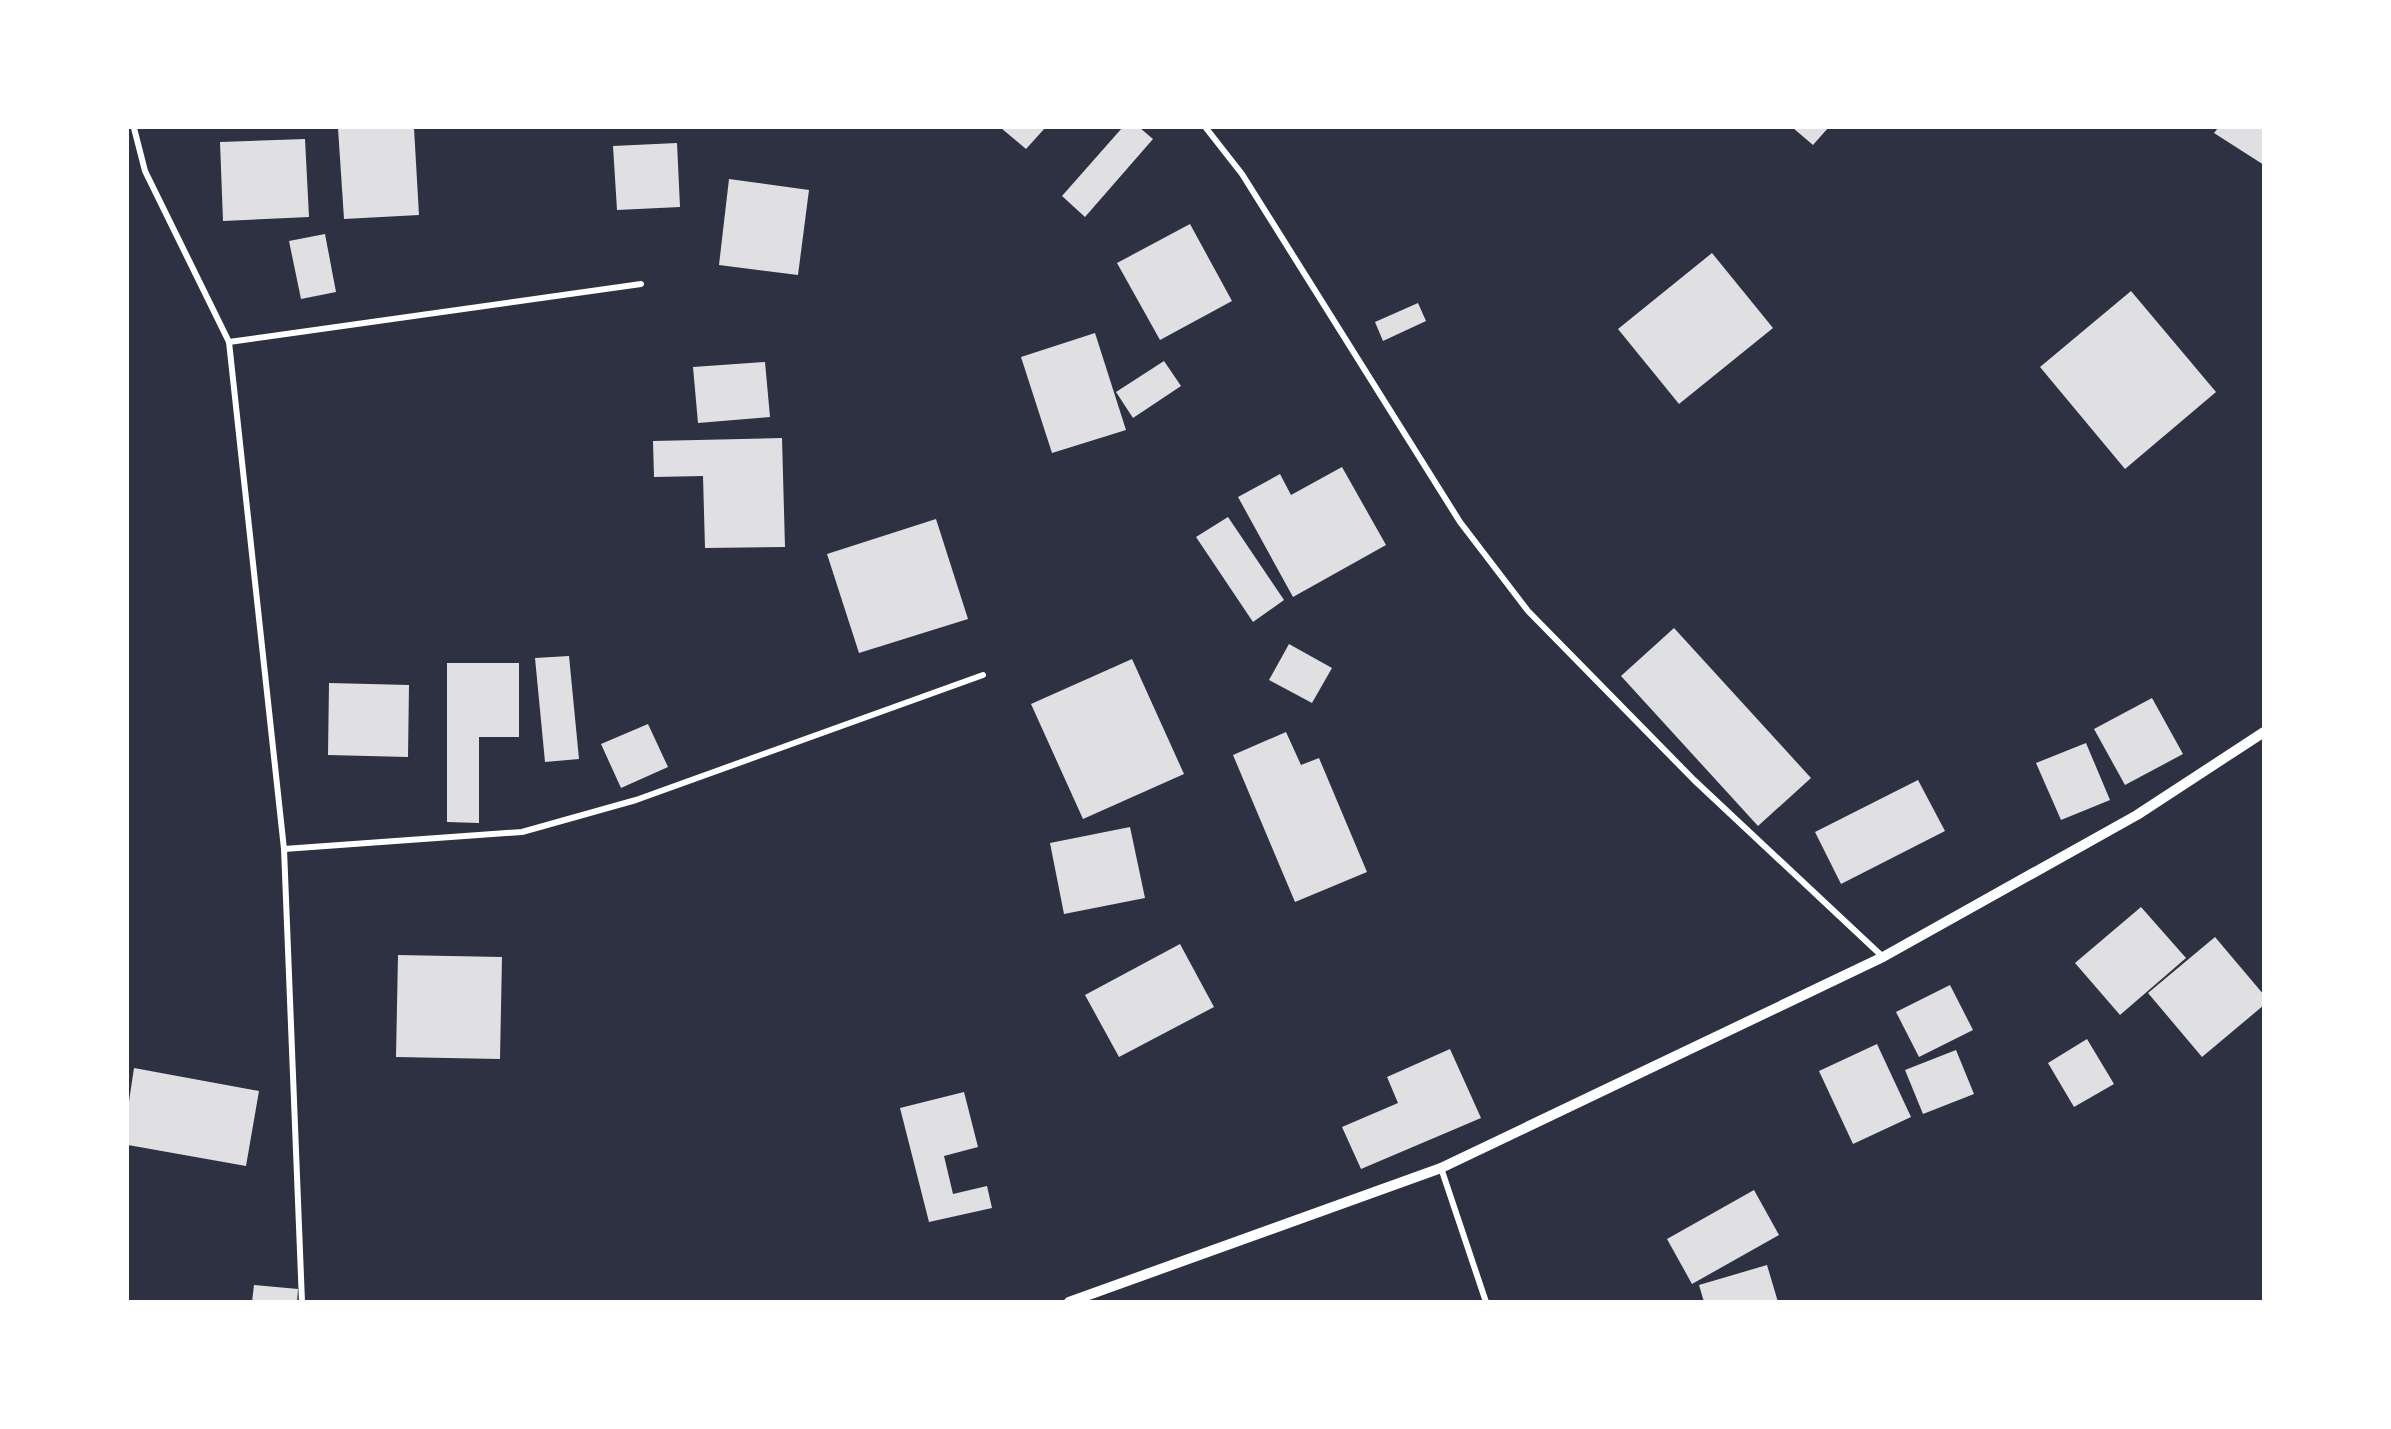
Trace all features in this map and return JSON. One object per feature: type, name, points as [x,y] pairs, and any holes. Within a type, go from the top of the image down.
[{"type":"street","points":[[134,128],[145,171],[230,342],[284,849],[302,1302]]},
{"type":"street","points":[[1206,128],[1242,174],[1460,522],[1528,611],[1694,780],[1883,957]]},
{"type":"street","points":[[230,342],[641,284]]},
{"type":"street","points":[[284,849],[522,832],[636,800],[983,675]]},
{"type":"street","points":[[1069,1302],[1441,1168],[1883,957],[2137,815],[2264,732]]},
{"type":"street","points":[[1441,1168],[1486,1302]]},
{"type":"building","points":[[338,128],[414,128],[419,215],[344,219]]},
{"type":"building","points":[[1001,128],[1045,128],[1026,149]]},
{"type":"building","points":[[1122,128],[1140,128],[1153,139],[1085,217],[1062,196]]},
{"type":"building","points":[[1793,128],[1828,128],[1813,145]]},
{"type":"building","points":[[2218,128],[2264,128],[2264,165],[2214,133]]},
{"type":"building","points":[[305,139],[309,217],[223,221],[220,142]]},
{"type":"building","points":[[677,143],[680,207],[617,210],[613,146]]},
{"type":"building","points":[[729,179],[809,190],[798,275],[719,265]]},
{"type":"building","points":[[1190,224],[1232,301],[1160,340],[1117,263]]},
{"type":"building","points":[[325,234],[336,292],[301,299],[289,241]]},
{"type":"building","points":[[1712,253],[1773,328],[1679,404],[1618,329]]},
{"type":"building","points":[[2131,291],[2216,392],[2125,469],[2040,367]]},
{"type":"building","points":[[1418,303],[1426,321],[1383,341],[1375,322]]},
{"type":"building","points":[[1095,333],[1126,430],[1052,453],[1021,357]]},
{"type":"building","points":[[1164,361],[1181,386],[1133,418],[1116,392]]},
{"type":"building","points":[[765,362],[770,417],[698,423],[693,367]]},
{"type":"building","points":[[782,438],[785,547],[705,548],[703,476],[654,477],[653,441]]},
{"type":"building","points":[[1342,467],[1386,545],[1293,597],[1238,497],[1280,474],[1291,495]]},
{"type":"building","points":[[1228,517],[1284,600],[1253,622],[1196,537]]},
{"type":"building","points":[[936,519],[968,619],[859,653],[827,554]]},
{"type":"building","points":[[1674,628],[1811,778],[1758,826],[1621,676]]},
{"type":"building","points":[[1289,644],[1332,668],[1312,703],[1269,680]]},
{"type":"building","points":[[569,656],[579,759],[545,762],[535,658]]},
{"type":"building","points":[[1132,659],[1184,774],[1083,819],[1031,704]]},
{"type":"building","points":[[447,663],[519,663],[519,737],[479,737],[479,823],[447,822]]},
{"type":"building","points":[[329,683],[409,685],[408,757],[328,755]]},
{"type":"building","points":[[2152,698],[2183,754],[2125,785],[2094,729]]},
{"type":"building","points":[[648,724],[668,767],[621,788],[601,744]]},
{"type":"building","points":[[1286,732],[1301,765],[1319,758],[1367,872],[1295,902],[1233,755]]},
{"type":"building","points":[[2086,743],[2110,800],[2061,820],[2036,763]]},
{"type":"building","points":[[1918,780],[1945,831],[1841,884],[1815,832]]},
{"type":"building","points":[[1130,827],[1145,898],[1064,914],[1050,843]]},
{"type":"building","points":[[2141,907],[2186,958],[2120,1015],[2075,963]]},
{"type":"building","points":[[2215,937],[2264,995],[2264,1005],[2202,1057],[2148,993]]},
{"type":"building","points":[[1180,944],[1214,1007],[1119,1057],[1085,995]]},
{"type":"building","points":[[398,955],[502,957],[500,1059],[396,1057]]},
{"type":"building","points":[[1950,985],[1973,1030],[1919,1057],[1896,1012]]},
{"type":"building","points":[[2087,1039],[2114,1084],[2074,1107],[2048,1063]]},
{"type":"building","points":[[1877,1044],[1911,1117],[1853,1144],[1819,1071]]},
{"type":"building","points":[[1450,1049],[1481,1118],[1361,1169],[1342,1127],[1398,1103],[1387,1077]]},
{"type":"building","points":[[1956,1050],[1974,1094],[1923,1114],[1905,1070]]},
{"type":"building","points":[[134,1068],[259,1091],[246,1166],[128,1145],[128,1108]]},
{"type":"building","points":[[964,1092],[978,1147],[944,1156],[953,1194],[987,1186],[992,1208],[929,1222],[900,1108]]},
{"type":"building","points":[[1754,1190],[1779,1235],[1692,1284],[1667,1239]]},
{"type":"building","points":[[1767,1265],[1778,1302],[1704,1302],[1699,1285]]},
{"type":"building","points":[[254,1285],[298,1289],[297,1302],[252,1302]]}]
